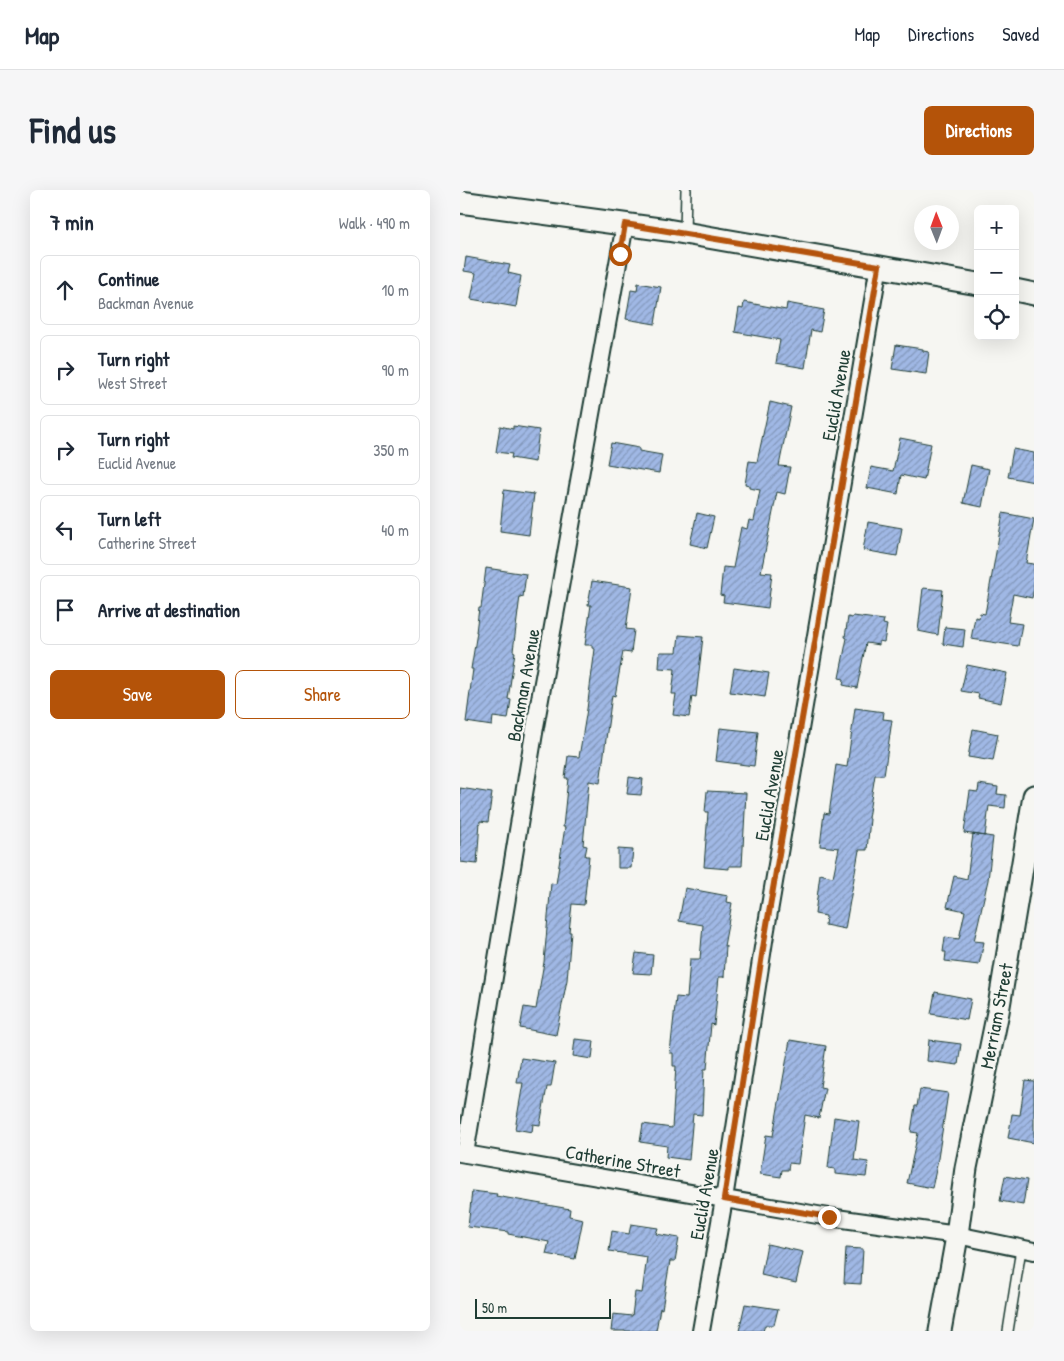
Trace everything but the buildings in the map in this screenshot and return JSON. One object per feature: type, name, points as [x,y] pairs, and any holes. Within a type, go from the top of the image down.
[{"type":"street","points":[[460,202],[686,233],[974,283]]},
{"type":"street","name":"Backman Avenue","points":[[463,1153],[499,956],[535,727],[625,224]]},
{"type":"street","name":"Euclid Avenue","points":[[701,1331],[724,1199],[764,942],[879,266]]},
{"type":"street","points":[[1019,291],[1034,294]]},
{"type":"street","name":"Merriam Street","points":[[940,1331],[957,1235],[966,1168],[998,1012],[1034,796]]},
{"type":"street","name":"Catherine Street","points":[[463,1153],[829,1217],[957,1235],[1027,1250]]},
{"type":"lane","points":[[686,190],[686,233]]},
{"type":"lane","points":[[1008,1331],[1027,1250]]},
{"type":"route","points":[[620,254],[625,224],[879,266],[764,942],[724,1199],[829,1217]]}]
